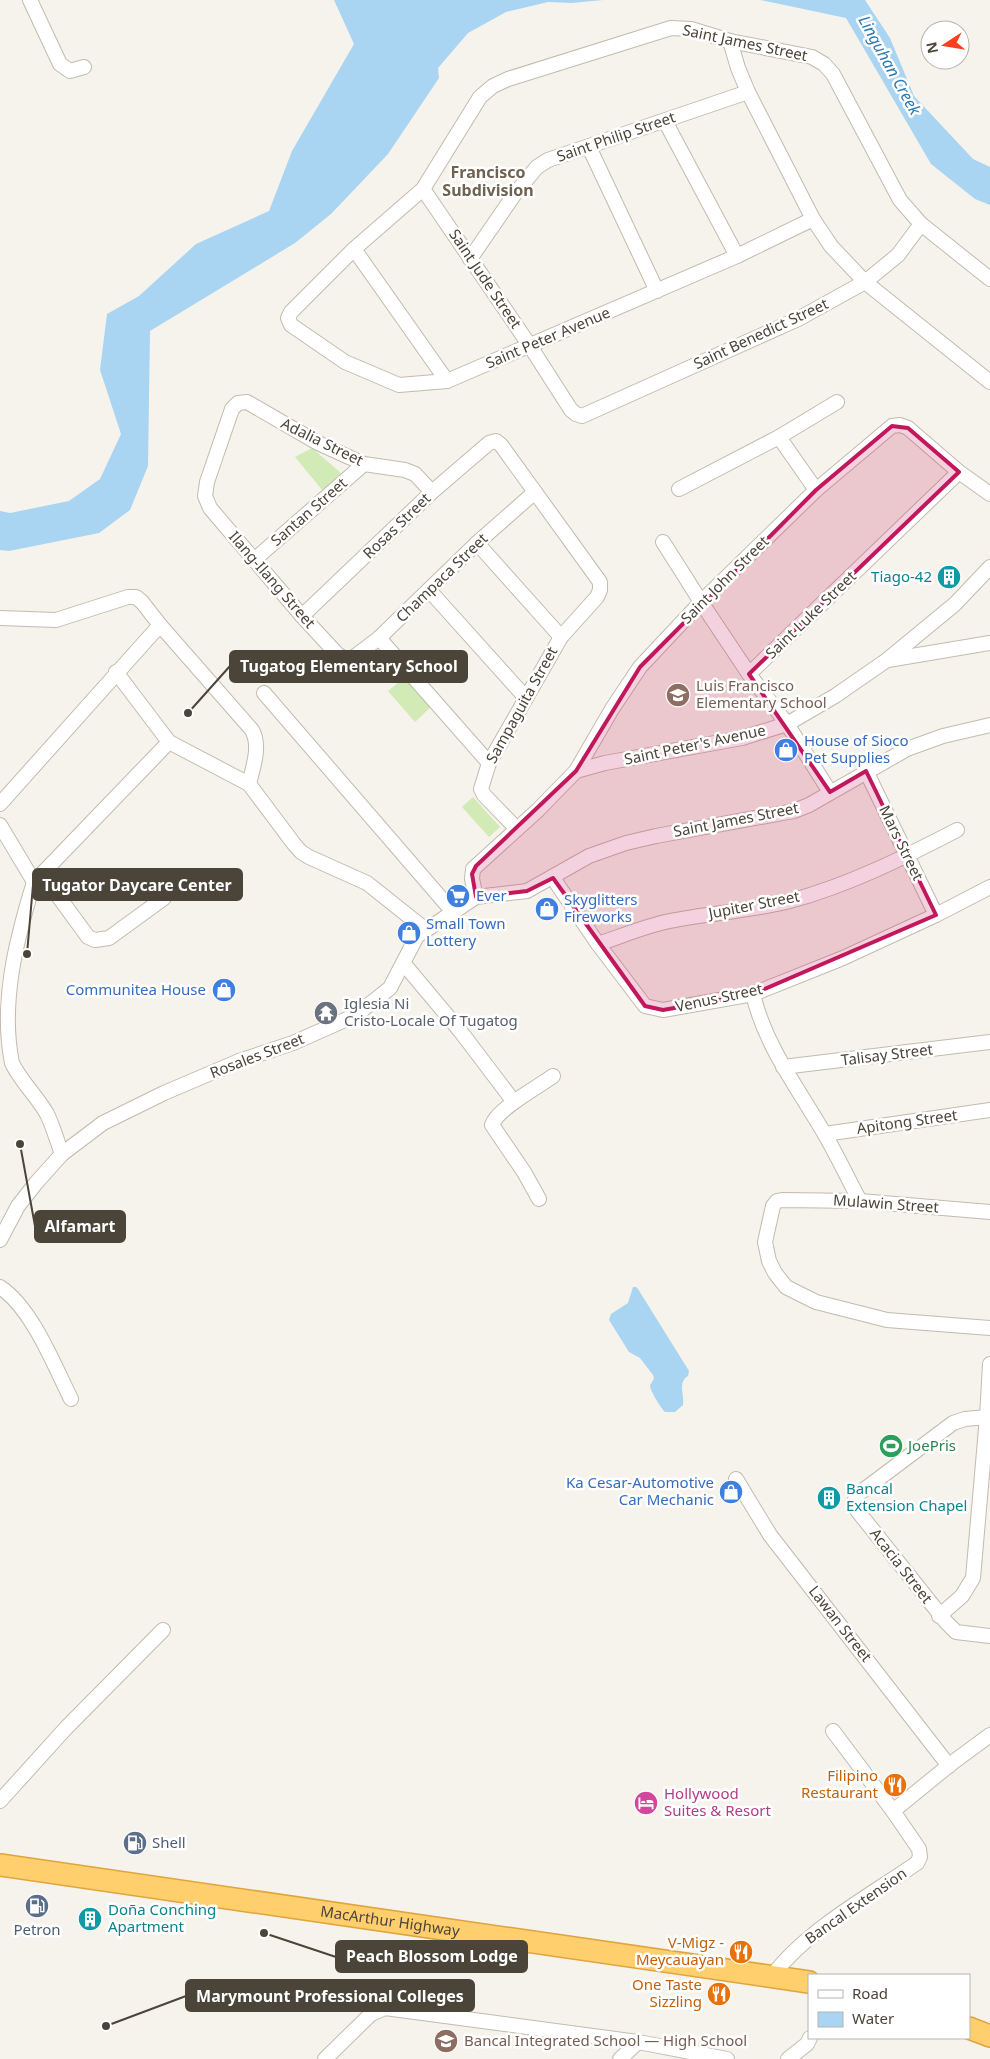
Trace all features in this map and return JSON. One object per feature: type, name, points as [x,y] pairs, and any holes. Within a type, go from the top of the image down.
[{"type":"highway","name":"MacArthur Highway","points":[[0,1865],[772,1975],[808,1982]]},
{"type":"highway","points":[[970,2028],[990,2036]]},
{"type":"street","points":[[30,0],[60,64],[70,70],[84,67]]},
{"type":"street","name":"Saint James Street","points":[[423,188],[480,97],[492,86],[508,79],[671,28],[691,29],[730,41],[812,57],[824,64],[833,74],[900,200],[922,224],[990,279]]},
{"type":"street","points":[[730,41],[748,92],[813,219],[831,246],[865,282],[990,382]]},
{"type":"street","name":"Saint Philip Street","points":[[470,259],[514,195],[537,167],[559,156],[748,92]]},
{"type":"street","points":[[665,121],[737,256]]},
{"type":"street","points":[[589,147],[657,291]]},
{"type":"street","points":[[423,188],[354,249],[447,381]]},
{"type":"street","name":"Saint Jude Street","points":[[423,188],[571,410],[582,416]]},
{"type":"street","name":"Saint Peter Avenue","points":[[354,249],[291,312],[288,318],[291,325],[345,362],[399,385],[447,381],[737,256],[813,219]]},
{"type":"street","name":"Saint Benedict Street","points":[[582,416],[798,319],[865,282],[898,255],[922,224]]},
{"type":"street","name":"Adalia Street","points":[[204,496],[232,409],[238,404],[247,402],[318,443],[364,464],[405,470],[415,474],[432,492]]},
{"type":"street","points":[[680,489],[779,438],[837,402]]},
{"type":"street","name":"Saint John Street","points":[[576,772],[612,709],[640,667],[701,602],[816,490],[892,426],[900,425],[908,428],[959,472]]},
{"type":"street","points":[[779,438],[816,490]]},
{"type":"street","name":"Rosas Street","points":[[302,616],[432,492],[489,443],[496,441],[501,445],[535,492]]},
{"type":"street","name":"Santan Street","points":[[254,560],[364,464]]},
{"type":"street","points":[[959,472],[990,494]]},
{"type":"street","name":"Saint Luke Street","points":[[749,674],[959,472]]},
{"type":"street","name":"Champaca Street","points":[[346,659],[354,657],[379,638],[477,544],[535,492]]},
{"type":"street","name":"Sampaguita Street","points":[[517,829],[484,795],[481,789],[489,763],[561,637],[597,597],[600,590],[600,582],[535,492]]},
{"type":"street","name":"Ilang-Ilang Street","points":[[204,496],[210,508],[302,616],[338,655],[346,659]]},
{"type":"street","points":[[663,542],[749,674],[787,724],[830,792]]},
{"type":"street","points":[[477,544],[561,637]]},
{"type":"street","name":"Saint Peter's Avenue","points":[[476,898],[472,880],[473,869],[576,772],[605,763],[742,738],[787,724],[835,696],[887,660],[954,604],[990,567]]},
{"type":"street","points":[[429,590],[526,698]]},
{"type":"street","points":[[0,618],[56,620],[128,597],[136,597],[256,737],[257,745],[249,784]]},
{"type":"street","points":[[0,804],[160,625]]},
{"type":"street","points":[[379,638],[489,763]]},
{"type":"street","points":[[887,660],[990,643]]},
{"type":"street","points":[[116,672],[169,742],[249,784],[300,852],[367,882],[426,930]]},
{"type":"street","points":[[264,693],[453,912]]},
{"type":"street","name":"Saint James Street","points":[[476,898],[528,892],[589,856],[626,843],[794,811],[809,805],[907,749],[943,736],[990,725]]},
{"type":"street","points":[[62,1154],[46,1114],[14,1066],[4,1044],[1,1024],[2,990],[38,878],[169,742]]},
{"type":"street","name":"Mars Street","points":[[866,771],[936,916]]},
{"type":"street","points":[[0,825],[38,878],[88,937],[95,940],[109,938],[164,898]]},
{"type":"street","name":"Jupiter Street","points":[[598,944],[669,921],[788,901],[848,882],[906,856],[957,830]]},
{"type":"street","name":"Venus Street","points":[[553,878],[598,944],[644,1006],[662,1010],[753,994],[842,958],[936,916],[990,887]]},
{"type":"street","name":"Rosales Street","points":[[0,1240],[18,1206],[36,1183],[62,1154],[103,1123],[134,1106],[239,1061],[293,1043],[356,1015],[390,988],[404,964],[414,941],[426,930],[476,898]]},
{"type":"street","points":[[404,964],[461,1032],[514,1102]]},
{"type":"street","points":[[753,994],[758,1016],[783,1068],[825,1134],[860,1201]]},
{"type":"street","name":"Talisay Street","points":[[783,1068],[990,1042]]},
{"type":"street","points":[[539,1199],[524,1172],[492,1125],[493,1120],[514,1102],[553,1076]]},
{"type":"street","name":"Apitong Street","points":[[825,1134],[990,1110]]},
{"type":"street","name":"Mulawin Street","points":[[990,1212],[860,1201],[782,1200],[777,1201],[773,1206],[765,1242],[769,1261],[775,1274],[786,1287],[816,1302],[887,1320],[990,1328]]},
{"type":"street","points":[[0,1287],[8,1292],[25,1312],[71,1399]]},
{"type":"street","points":[[990,1364],[973,1578],[962,1596],[939,1616],[956,1632],[990,1636]]},
{"type":"street","name":"Acacia Street","points":[[939,1616],[856,1509],[854,1502],[857,1495],[952,1424],[965,1419],[987,1417]]},
{"type":"street","name":"Lawan Street","points":[[736,1479],[770,1535],[949,1766]]},
{"type":"street","points":[[0,1801],[66,1728],[163,1630]]},
{"type":"street","name":"Bancal Extension","points":[[772,1975],[785,1959],[818,1931],[916,1863],[920,1857],[919,1849],[893,1811],[833,1731]]},
{"type":"street","points":[[893,1811],[990,1735]]},
{"type":"street","points":[[324,2059],[371,2014],[385,2008],[638,2042],[727,2059]]},
{"type":"street","points":[[797,2056],[810,2039]]},
{"type":"street","points":[[620,2059],[638,2042]]},
{"type":"highlighted area","points":[[892,426],[908,428],[959,472],[749,674],[830,792],[866,771],[936,915],[753,994],[663,1010],[645,1006],[553,878],[527,891],[476,897],[472,874],[476,866],[576,771],[640,667],[816,490]]},
{"type":"green space","points":[[312,448],[342,474],[323,491],[295,457]]},
{"type":"green space","points":[[410,673],[434,704],[415,722],[388,691]]},
{"type":"green space","points":[[473,797],[500,827],[489,837],[462,807]]},
{"type":"water","points":[[334,0],[603,0],[572,3],[548,2],[506,12],[468,33],[438,68],[439,78],[388,154],[331,214],[295,243],[150,331],[148,466],[130,510],[99,533],[9,551],[0,550],[0,511],[10,513],[69,501],[100,479],[121,434],[100,370],[107,314],[139,296],[196,244],[269,211],[292,151],[354,44]]},
{"type":"water","name":"Linguhan Creek","points":[[761,0],[865,0],[890,38],[914,96],[973,159],[990,167],[990,205],[975,199],[931,164],[846,18]]},
{"type":"water","points":[[633,1287],[638,1289],[689,1371],[682,1386],[683,1405],[675,1412],[665,1412],[661,1407],[650,1388],[654,1378],[653,1375],[640,1358],[629,1352],[609,1320],[611,1314],[628,1303]]},
{"type":"place","name":"Tiago-42","points":[[949,577]]},
{"type":"place","name":"Luis Francisco Elementary School","points":[[678,695]]},
{"type":"place","name":"Tugatog Elementary School","points":[[188,713]]},
{"type":"place","name":"House of Sioco Pet Supplies","points":[[786,750]]},
{"type":"place","name":"Ever","points":[[458,896]]},
{"type":"place","name":"Skyglitters Fireworks","points":[[547,909]]},
{"type":"place","name":"Small Town Lottery","points":[[409,933]]},
{"type":"place","name":"Tugator Daycare Center","points":[[27,954]]},
{"type":"place","name":"Communitea House","points":[[224,990]]},
{"type":"place","name":"Iglesia Ni Cristo-Locale Of Tugatog","points":[[326,1013]]},
{"type":"place","name":"Alfamart","points":[[20,1144]]},
{"type":"place","name":"JoePris","points":[[891,1446]]},
{"type":"place","name":"Ka Cesar-Automotive Car Mechanic","points":[[731,1492]]},
{"type":"place","name":"Bancal Extension Chapel","points":[[829,1498]]},
{"type":"place","name":"Filipino Restaurant","points":[[895,1785]]},
{"type":"place","name":"Hollywood Suites & Resort","points":[[646,1803]]},
{"type":"place","name":"Shell","points":[[135,1843]]},
{"type":"place","name":"Petron","points":[[37,1906]]},
{"type":"place","name":"Doña Conching Apartment","points":[[90,1919]]},
{"type":"place","name":"Peach Blossom Lodge","points":[[264,1933]]},
{"type":"place","name":"V-Migz - Meycauayan","points":[[741,1952]]},
{"type":"place","name":"One Taste Sizzling","points":[[719,1994]]},
{"type":"place","name":"Marymount Professional Colleges","points":[[106,2026]]},
{"type":"place","name":"Bancal Integrated School — High School","points":[[446,2041]]},
{"type":"district","name":"Francisco Subdivision","points":[[488,181]]}]
